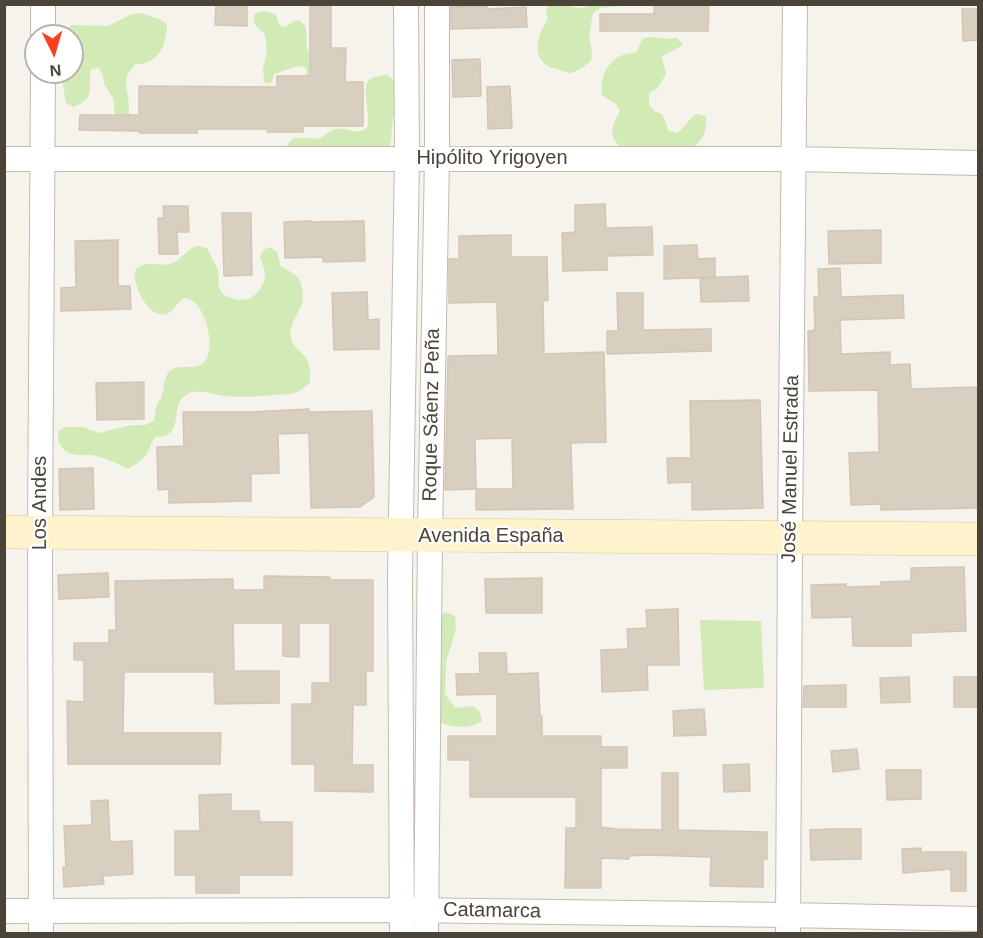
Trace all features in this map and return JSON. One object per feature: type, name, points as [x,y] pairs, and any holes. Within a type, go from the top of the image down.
[{"type":"main road","name":"Avenida España","points":[[4,532],[978,539]]},
{"type":"street","points":[[43,24],[44,4]]},
{"type":"street","name":"Roque Sáenz Peña","points":[[406,4],[407,158],[426,922]]},
{"type":"street","name":"Roque Sáenz Peña","points":[[402,922],[416,536],[436,158],[437,4]]},
{"type":"street","name":"José Manuel Estrada","points":[[788,924],[795,4]]},
{"type":"street","name":"Los Andes","points":[[41,923],[40,532],[43,84]]},
{"type":"street","name":"Hipólito Yrigoyen","points":[[4,159],[794,159],[978,163]]},
{"type":"street","name":"Catamarca","points":[[4,911],[41,923],[788,924],[978,919]]},
{"type":"green space","points":[[548,5],[569,5],[582,8],[591,5],[629,5],[600,8],[593,13],[589,36],[591,61],[579,70],[570,73],[549,67],[542,62],[539,56],[539,37],[548,19],[546,11]]},
{"type":"green space","points":[[259,12],[276,15],[280,26],[285,27],[296,20],[301,21],[306,28],[307,49],[312,56],[314,77],[306,78],[307,70],[297,66],[274,74],[272,82],[268,84],[264,81],[263,69],[267,51],[265,34],[256,26],[254,20],[255,14]]},
{"type":"green space","points":[[141,13],[167,24],[164,43],[157,56],[147,62],[134,65],[127,77],[129,121],[121,122],[115,115],[113,98],[104,84],[99,68],[91,69],[90,92],[86,100],[73,107],[66,103],[63,84],[84,84],[84,25],[108,26],[132,14]]},
{"type":"green space","points":[[643,38],[677,38],[683,45],[662,57],[666,74],[657,89],[649,93],[649,105],[654,111],[662,114],[669,131],[677,133],[696,114],[706,116],[704,133],[694,147],[622,149],[613,135],[613,127],[620,111],[616,104],[602,95],[605,72],[609,65],[620,56],[636,53]]},
{"type":"green space","points":[[387,75],[395,81],[400,112],[393,117],[388,151],[287,149],[287,145],[293,138],[319,139],[337,129],[359,131],[367,128],[367,84],[373,78]]},
{"type":"green space","points":[[198,246],[207,248],[218,270],[219,287],[222,294],[232,298],[247,299],[255,295],[262,287],[265,270],[260,258],[263,250],[270,247],[277,252],[281,267],[300,280],[302,303],[290,333],[294,345],[308,363],[310,383],[293,394],[238,397],[192,392],[182,399],[172,431],[156,437],[145,457],[128,469],[100,457],[76,455],[64,450],[60,444],[58,431],[66,427],[83,427],[99,433],[131,425],[145,425],[154,421],[156,407],[162,397],[168,373],[175,368],[198,366],[207,359],[210,342],[206,322],[198,306],[184,298],[167,314],[155,312],[145,303],[135,277],[136,269],[141,266],[173,263]]},
{"type":"green space","points":[[445,612],[455,616],[456,629],[446,662],[445,694],[455,708],[473,706],[480,712],[482,721],[471,726],[452,726],[435,719],[430,625]]},
{"type":"green space","points":[[700,620],[761,621],[764,688],[704,690]]},
{"type":"building","points":[[216,4],[247,4],[247,26],[215,25]]},
{"type":"building","points":[[310,4],[331,4],[331,48],[346,48],[345,82],[363,82],[363,126],[303,126],[303,132],[267,132],[267,129],[197,129],[197,133],[79,130],[80,115],[139,115],[139,86],[277,87],[277,76],[310,76]]},
{"type":"building","points":[[654,4],[709,4],[708,31],[600,31],[600,14],[654,14]]},
{"type":"building","points":[[487,6],[488,9],[526,7],[527,27],[451,29],[451,7]]},
{"type":"building","points":[[962,9],[978,9],[978,40],[963,41]]},
{"type":"building","points":[[480,59],[481,96],[453,97],[452,60]]},
{"type":"building","points":[[510,86],[512,128],[488,129],[487,87]]},
{"type":"building","points":[[605,204],[606,228],[652,227],[653,255],[607,256],[607,270],[563,271],[562,233],[575,232],[575,205]]},
{"type":"building","points":[[163,206],[188,206],[189,232],[177,232],[178,254],[159,254],[158,218],[164,218]]},
{"type":"building","points":[[222,213],[251,213],[252,275],[224,276]]},
{"type":"building","points":[[364,221],[365,261],[323,262],[323,257],[285,258],[284,222]]},
{"type":"building","points":[[881,230],[881,263],[829,264],[828,231]]},
{"type":"building","points":[[511,235],[511,257],[547,257],[548,300],[543,301],[544,354],[604,352],[606,442],[571,443],[573,509],[476,510],[476,489],[445,490],[448,356],[498,355],[497,302],[449,303],[449,259],[459,259],[459,236]],"holes":[[[512,438],[513,489],[476,489],[475,439]]]},
{"type":"building","points":[[118,240],[118,286],[130,286],[131,309],[61,311],[61,288],[76,287],[75,241]]},
{"type":"building","points":[[697,245],[698,259],[715,258],[715,277],[664,279],[664,246]]},
{"type":"building","points":[[840,268],[841,297],[903,295],[904,318],[840,320],[841,354],[890,352],[890,365],[910,364],[911,389],[978,387],[978,508],[881,510],[881,504],[851,505],[849,453],[879,452],[878,390],[809,391],[808,331],[815,330],[814,297],[819,297],[818,269]]},
{"type":"building","points":[[748,276],[749,301],[701,302],[700,278]]},
{"type":"building","points":[[367,292],[368,320],[379,319],[379,349],[334,350],[332,293]]},
{"type":"building","points":[[617,293],[643,293],[643,330],[711,329],[711,351],[607,354],[607,331],[618,331]]},
{"type":"building","points":[[144,382],[144,419],[97,420],[96,383]]},
{"type":"building","points":[[760,400],[763,508],[692,510],[692,482],[668,483],[667,458],[691,458],[690,401]]},
{"type":"building","points":[[309,409],[309,412],[372,411],[374,497],[360,507],[311,508],[309,433],[278,434],[279,473],[251,474],[251,501],[169,503],[169,489],[158,490],[157,447],[184,446],[183,412]]},
{"type":"building","points":[[93,468],[94,509],[60,510],[59,469]]},
{"type":"building","points":[[964,567],[966,631],[911,633],[911,646],[853,646],[852,617],[812,618],[811,585],[881,586],[881,582],[911,581],[911,568]]},
{"type":"building","points":[[108,573],[109,597],[59,599],[58,575]]},
{"type":"building","points":[[264,576],[373,580],[373,671],[366,671],[366,705],[353,705],[352,765],[373,765],[373,792],[315,791],[315,764],[292,764],[292,704],[312,704],[312,683],[330,683],[330,623],[299,623],[299,657],[283,656],[283,623],[233,623],[234,671],[279,671],[279,703],[215,704],[214,672],[124,672],[123,733],[221,733],[220,764],[68,764],[67,701],[84,702],[84,660],[74,660],[74,643],[109,643],[109,630],[116,630],[115,581],[233,579],[233,590],[264,590]]},
{"type":"building","points":[[542,578],[542,613],[486,613],[485,579]]},
{"type":"building","points":[[678,609],[679,665],[647,665],[648,690],[602,692],[601,650],[628,649],[627,629],[647,628],[646,610]]},
{"type":"building","points":[[479,653],[506,653],[507,674],[538,673],[542,736],[601,736],[601,747],[627,747],[627,768],[601,768],[601,827],[662,830],[662,773],[678,773],[678,830],[767,832],[767,859],[763,859],[763,887],[710,886],[711,857],[646,855],[629,856],[629,859],[601,858],[601,888],[565,888],[566,828],[576,828],[576,797],[470,797],[470,760],[448,760],[448,736],[497,736],[497,694],[457,695],[456,674],[480,674]]},
{"type":"building","points":[[909,677],[910,702],[881,703],[880,678]]},
{"type":"building","points":[[954,677],[978,677],[978,707],[954,707]]},
{"type":"building","points":[[846,685],[846,707],[803,707],[804,686]]},
{"type":"building","points":[[704,709],[706,735],[674,736],[673,711]]},
{"type":"building","points":[[857,749],[859,769],[833,772],[831,751]]},
{"type":"building","points":[[749,764],[750,791],[724,792],[723,765]]},
{"type":"building","points":[[886,770],[921,770],[921,799],[887,800]]},
{"type":"building","points":[[231,794],[231,811],[259,811],[260,822],[292,822],[292,875],[239,875],[239,893],[196,893],[196,875],[175,875],[175,831],[200,831],[199,795]]},
{"type":"building","points":[[108,800],[110,842],[132,841],[133,874],[103,876],[104,884],[64,887],[63,867],[66,867],[64,826],[92,825],[91,801]]},
{"type":"building","points":[[861,829],[861,859],[811,860],[810,830]]},
{"type":"building","points":[[921,848],[921,852],[966,852],[966,891],[951,891],[951,869],[903,873],[902,849]]}]
